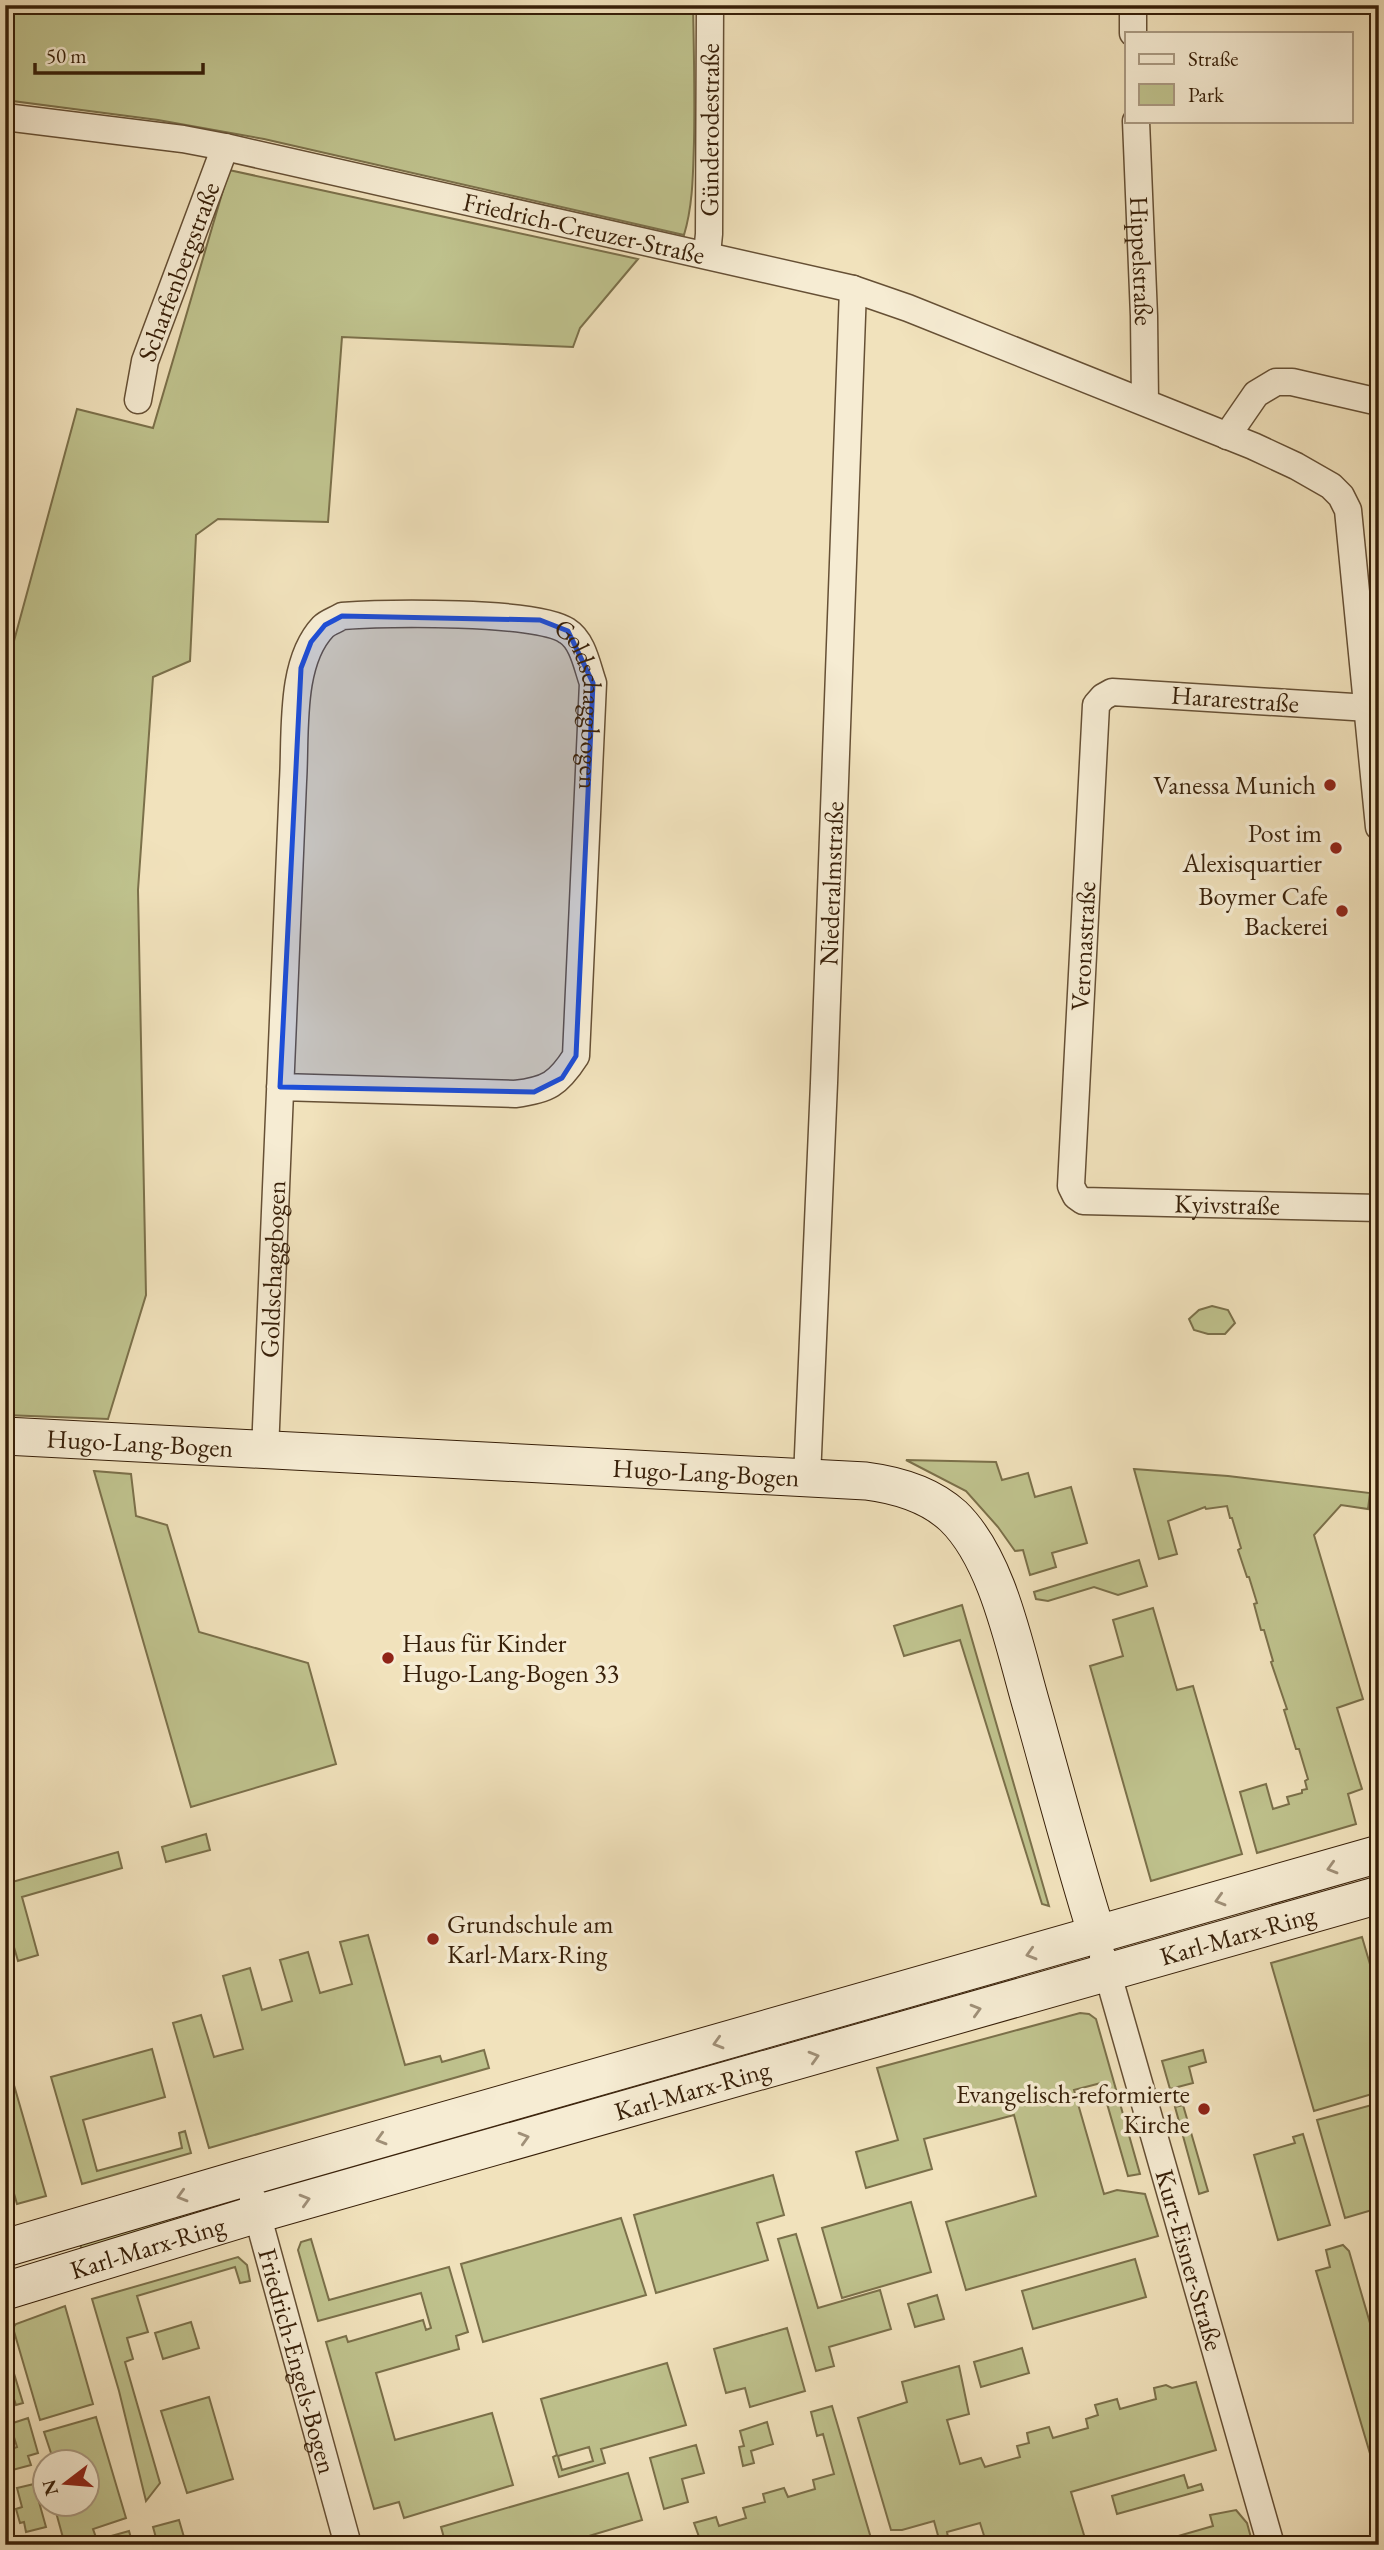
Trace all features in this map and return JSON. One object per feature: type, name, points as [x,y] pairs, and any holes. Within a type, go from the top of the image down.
[{"type":"main road","name":"Hugo-Lang-Bogen","points":[[5,1436],[866,1481],[909,1490],[940,1506],[953,1517],[973,1542],[996,1585],[1097,1935]]},
{"type":"main road","name":"Karl-Marx-Ring","points":[[5,2248],[1379,1854]]},
{"type":"main road","name":"Karl-Marx-Ring","points":[[5,2291],[257,2214],[1379,1895]]},
{"type":"street","name":"Günderodestraße","points":[[707,254],[710,5]]},
{"type":"street","points":[[1133,5],[1133,32]]},
{"type":"street","name":"Friedrich-Creuzer-Straße","points":[[5,117],[183,139],[225,147],[853,289],[908,308],[1145,402],[1296,466],[1331,486],[1341,496],[1348,510],[1379,827]]},
{"type":"street","name":"Hippelstraße","points":[[1136,122],[1145,402]]},
{"type":"street","name":"Scharfenbergstraße","points":[[138,400],[145,361],[225,147]]},
{"type":"street","name":"Niederalmstraße","points":[[807,1478],[853,289]]},
{"type":"street","points":[[1227,436],[1256,394],[1276,382],[1292,382],[1379,402]]},
{"type":"street","name":"Goldschaggbogen","points":[[265,1451],[280,1087],[295,735],[301,668],[312,642],[325,625],[342,617],[458,615],[540,620],[568,631],[580,647],[593,683],[576,1056],[562,1078],[534,1091],[515,1094],[280,1087]]},
{"type":"street","name":"Hararestraße","points":[[1103,697],[1112,692],[1369,708]]},
{"type":"street","name":"Veronastraße","points":[[1076,1196],[1071,1186],[1088,841],[1096,705],[1103,697]]},
{"type":"street","name":"Kyivstraße","points":[[1076,1196],[1083,1201],[1379,1208]]},
{"type":"street","name":"Kurt-Eisner-Straße","points":[[1097,1935],[1271,2545]]},
{"type":"street","name":"Friedrich-Engels-Bogen","points":[[247,2177],[348,2545]]},
{"type":"highlighted area","points":[[342,616],[540,620],[568,631],[593,683],[576,1056],[562,1078],[534,1092],[280,1087],[301,668],[311,642],[325,625]]},
{"type":"green space","points":[[5,5],[693,5],[693,166],[691,201],[684,235],[264,139],[158,120],[5,100]]},
{"type":"green space","points":[[229,170],[638,259],[580,328],[573,347],[342,337],[328,522],[218,519],[196,535],[190,661],[153,677],[138,890],[146,1295],[108,1419],[5,1415],[5,674],[77,409],[153,428]]},
{"type":"green space","points":[[1212,1306],[1228,1310],[1235,1323],[1225,1334],[1208,1334],[1194,1330],[1189,1319],[1199,1310]]},
{"type":"green space","points":[[906,1460],[996,1462],[1002,1480],[1028,1473],[1035,1497],[1071,1487],[1087,1543],[1052,1553],[1056,1567],[1030,1575],[1023,1550],[1015,1551],[966,1491]]},
{"type":"green space","points":[[1134,1469],[1228,1476],[1370,1493],[1368,1509],[1341,1505],[1314,1535],[1363,1699],[1337,1708],[1362,1789],[1348,1794],[1356,1824],[1257,1853],[1240,1792],[1266,1784],[1273,1809],[1289,1804],[1287,1797],[1307,1789],[1305,1781],[1308,1779],[1284,1710],[1287,1709],[1271,1662],[1273,1661],[1264,1630],[1261,1630],[1254,1604],[1257,1603],[1238,1550],[1241,1548],[1232,1518],[1227,1506],[1205,1507],[1168,1521],[1177,1554],[1159,1559]]},
{"type":"green space","points":[[94,1471],[131,1474],[136,1516],[167,1525],[199,1632],[308,1663],[336,1764],[191,1807]]},
{"type":"green space","points":[[1139,1560],[1147,1586],[1118,1595],[1094,1587],[1048,1601],[1036,1599],[1034,1592]]},
{"type":"green space","points":[[962,1605],[1049,1906],[1042,1904],[960,1640],[904,1656],[894,1626]]},
{"type":"green space","points":[[1153,1608],[1177,1690],[1193,1686],[1242,1854],[1151,1881],[1090,1666],[1123,1656],[1113,1620]]},
{"type":"green space","points":[[206,1834],[210,1850],[166,1862],[162,1847]]},
{"type":"green space","points":[[118,1852],[122,1868],[22,1897],[38,1955],[18,1961],[5,1916],[5,1884]]},
{"type":"green space","points":[[368,1935],[405,2065],[440,2056],[442,2062],[484,2050],[489,2068],[209,2148],[173,2023],[201,2015],[214,2057],[243,2049],[223,1976],[250,1968],[262,2010],[292,2001],[280,1960],[308,1952],[320,1993],[352,1984],[340,1942]]},
{"type":"green space","points":[[1362,1937],[1379,1995],[1379,2092],[1314,2111],[1271,1963]]},
{"type":"green space","points":[[1080,2013],[1089,2014],[1096,2019],[1140,2174],[1128,2176],[1101,2083],[1074,2090],[1104,2194],[1117,2190],[1145,2194],[1158,2236],[966,2290],[946,2222],[1036,2196],[1014,2115],[924,2139],[932,2169],[866,2188],[856,2152],[898,2140],[877,2068]]},
{"type":"green space","points":[[152,2049],[165,2097],[83,2120],[97,2171],[182,2148],[179,2133],[185,2131],[191,2153],[82,2184],[51,2077]]},
{"type":"green space","points":[[1203,2050],[1206,2062],[1189,2067],[1193,2083],[1170,2089],[1162,2061]]},
{"type":"green space","points":[[5,2054],[46,2196],[17,2204],[5,2162]]},
{"type":"green space","points":[[1379,2103],[1379,2208],[1345,2218],[1317,2120]]},
{"type":"green space","points":[[1183,2105],[1208,2191],[1199,2194],[1175,2107]]},
{"type":"green space","points":[[1303,2134],[1330,2225],[1278,2240],[1254,2155],[1295,2143],[1293,2137]]},
{"type":"green space","points":[[773,2175],[784,2215],[757,2223],[768,2260],[656,2293],[634,2215]]},
{"type":"green space","points":[[911,2202],[931,2272],[842,2298],[822,2228]]},
{"type":"green space","points":[[204,2204],[208,2219],[83,2255],[79,2240]]},
{"type":"green space","points":[[621,2218],[646,2295],[483,2342],[461,2264]]},
{"type":"green space","points":[[796,2234],[818,2308],[880,2290],[891,2329],[829,2347],[834,2366],[816,2371],[778,2239]]},
{"type":"green space","points":[[311,2239],[329,2300],[449,2267],[468,2332],[456,2336],[459,2349],[376,2373],[395,2440],[492,2413],[513,2485],[404,2518],[399,2502],[374,2509],[326,2342],[346,2336],[348,2342],[423,2320],[426,2330],[431,2328],[421,2293],[318,2321],[298,2250],[301,2242]]},
{"type":"green space","points":[[1343,2245],[1349,2251],[1379,2354],[1379,2484],[1316,2271],[1330,2267],[1326,2250]]},
{"type":"green space","points":[[238,2257],[247,2265],[250,2281],[240,2283],[235,2267],[137,2296],[148,2332],[127,2338],[133,2359],[125,2362],[160,2483],[146,2501],[119,2391],[92,2299]]},
{"type":"green space","points":[[1135,2259],[1146,2297],[1033,2329],[1022,2291]]},
{"type":"green space","points":[[937,2295],[944,2319],[915,2327],[908,2304]]},
{"type":"green space","points":[[65,2306],[93,2404],[40,2420],[13,2328],[16,2324]]},
{"type":"green space","points":[[191,2322],[199,2348],[163,2359],[155,2333]]},
{"type":"green space","points":[[787,2328],[805,2391],[750,2407],[745,2388],[726,2393],[714,2349]]},
{"type":"green space","points":[[5,2344],[23,2403],[16,2405],[13,2396],[5,2398]]},
{"type":"green space","points":[[1022,2348],[1029,2373],[981,2387],[974,2362]]},
{"type":"green space","points":[[667,2363],[686,2425],[601,2449],[605,2463],[559,2477],[553,2457],[557,2455],[541,2399]],"holes":[[[589,2447],[593,2461],[562,2470],[558,2456]]]},
{"type":"green space","points":[[959,2366],[969,2414],[947,2420],[960,2464],[981,2458],[985,2467],[1020,2457],[1017,2446],[1029,2443],[1027,2433],[1049,2427],[1053,2438],[1088,2428],[1086,2419],[1098,2415],[1095,2405],[1117,2399],[1120,2409],[1156,2399],[1154,2388],[1166,2385],[1172,2388],[1196,2382],[1216,2450],[1071,2492],[1087,2545],[987,2545],[980,2523],[947,2532],[948,2537],[939,2539],[934,2521],[902,2530],[891,2530],[858,2418],[907,2402],[902,2382]]},
{"type":"green space","points":[[209,2397],[233,2479],[187,2493],[161,2411]]},
{"type":"green space","points":[[832,2406],[873,2545],[702,2545],[694,2523],[716,2517],[719,2526],[746,2518],[743,2508],[765,2502],[763,2494],[784,2488],[788,2497],[815,2489],[813,2480],[834,2474],[823,2434],[817,2436],[811,2412]]},
{"type":"green space","points":[[96,2417],[126,2518],[93,2529],[97,2540],[129,2531],[133,2545],[65,2545],[58,2518],[102,2518],[102,2448],[49,2448],[44,2432]]},
{"type":"green space","points":[[28,2418],[37,2448],[32,2448],[32,2455],[28,2456],[31,2465],[5,2472],[5,2451],[17,2447],[10,2424]]},
{"type":"green space","points":[[767,2422],[773,2444],[751,2451],[754,2463],[743,2466],[739,2447],[744,2446],[740,2431]]},
{"type":"green space","points":[[696,2445],[704,2473],[682,2479],[688,2502],[664,2509],[650,2458]]},
{"type":"green space","points":[[628,2473],[642,2520],[559,2545],[446,2545],[441,2527]]},
{"type":"green space","points":[[1184,2475],[1188,2488],[1201,2484],[1203,2490],[1117,2514],[1112,2496]]},
{"type":"green space","points":[[32,2484],[32,2518],[43,2518],[46,2527],[26,2532],[24,2522],[20,2523],[16,2509],[22,2507],[17,2488]]},
{"type":"green space","points":[[1236,2510],[1247,2523],[1253,2545],[1147,2545],[1213,2526],[1210,2515]]},
{"type":"green space","points":[[179,2520],[186,2544],[196,2541],[198,2545],[158,2545],[153,2527]]},
{"type":"place","name":"Vanessa Munich","points":[[1330,785]]},
{"type":"place","name":"Post im Alexisquartier","points":[[1336,848]]},
{"type":"place","name":"Boymer Cafe Backerei","points":[[1342,911]]},
{"type":"place","name":"Haus für Kinder Hugo-Lang-Bogen 33","points":[[388,1658]]},
{"type":"place","name":"Grundschule am Karl-Marx-Ring","points":[[433,1939]]},
{"type":"place","name":"Evangelisch-reformierte Kirche","points":[[1204,2109]]}]
